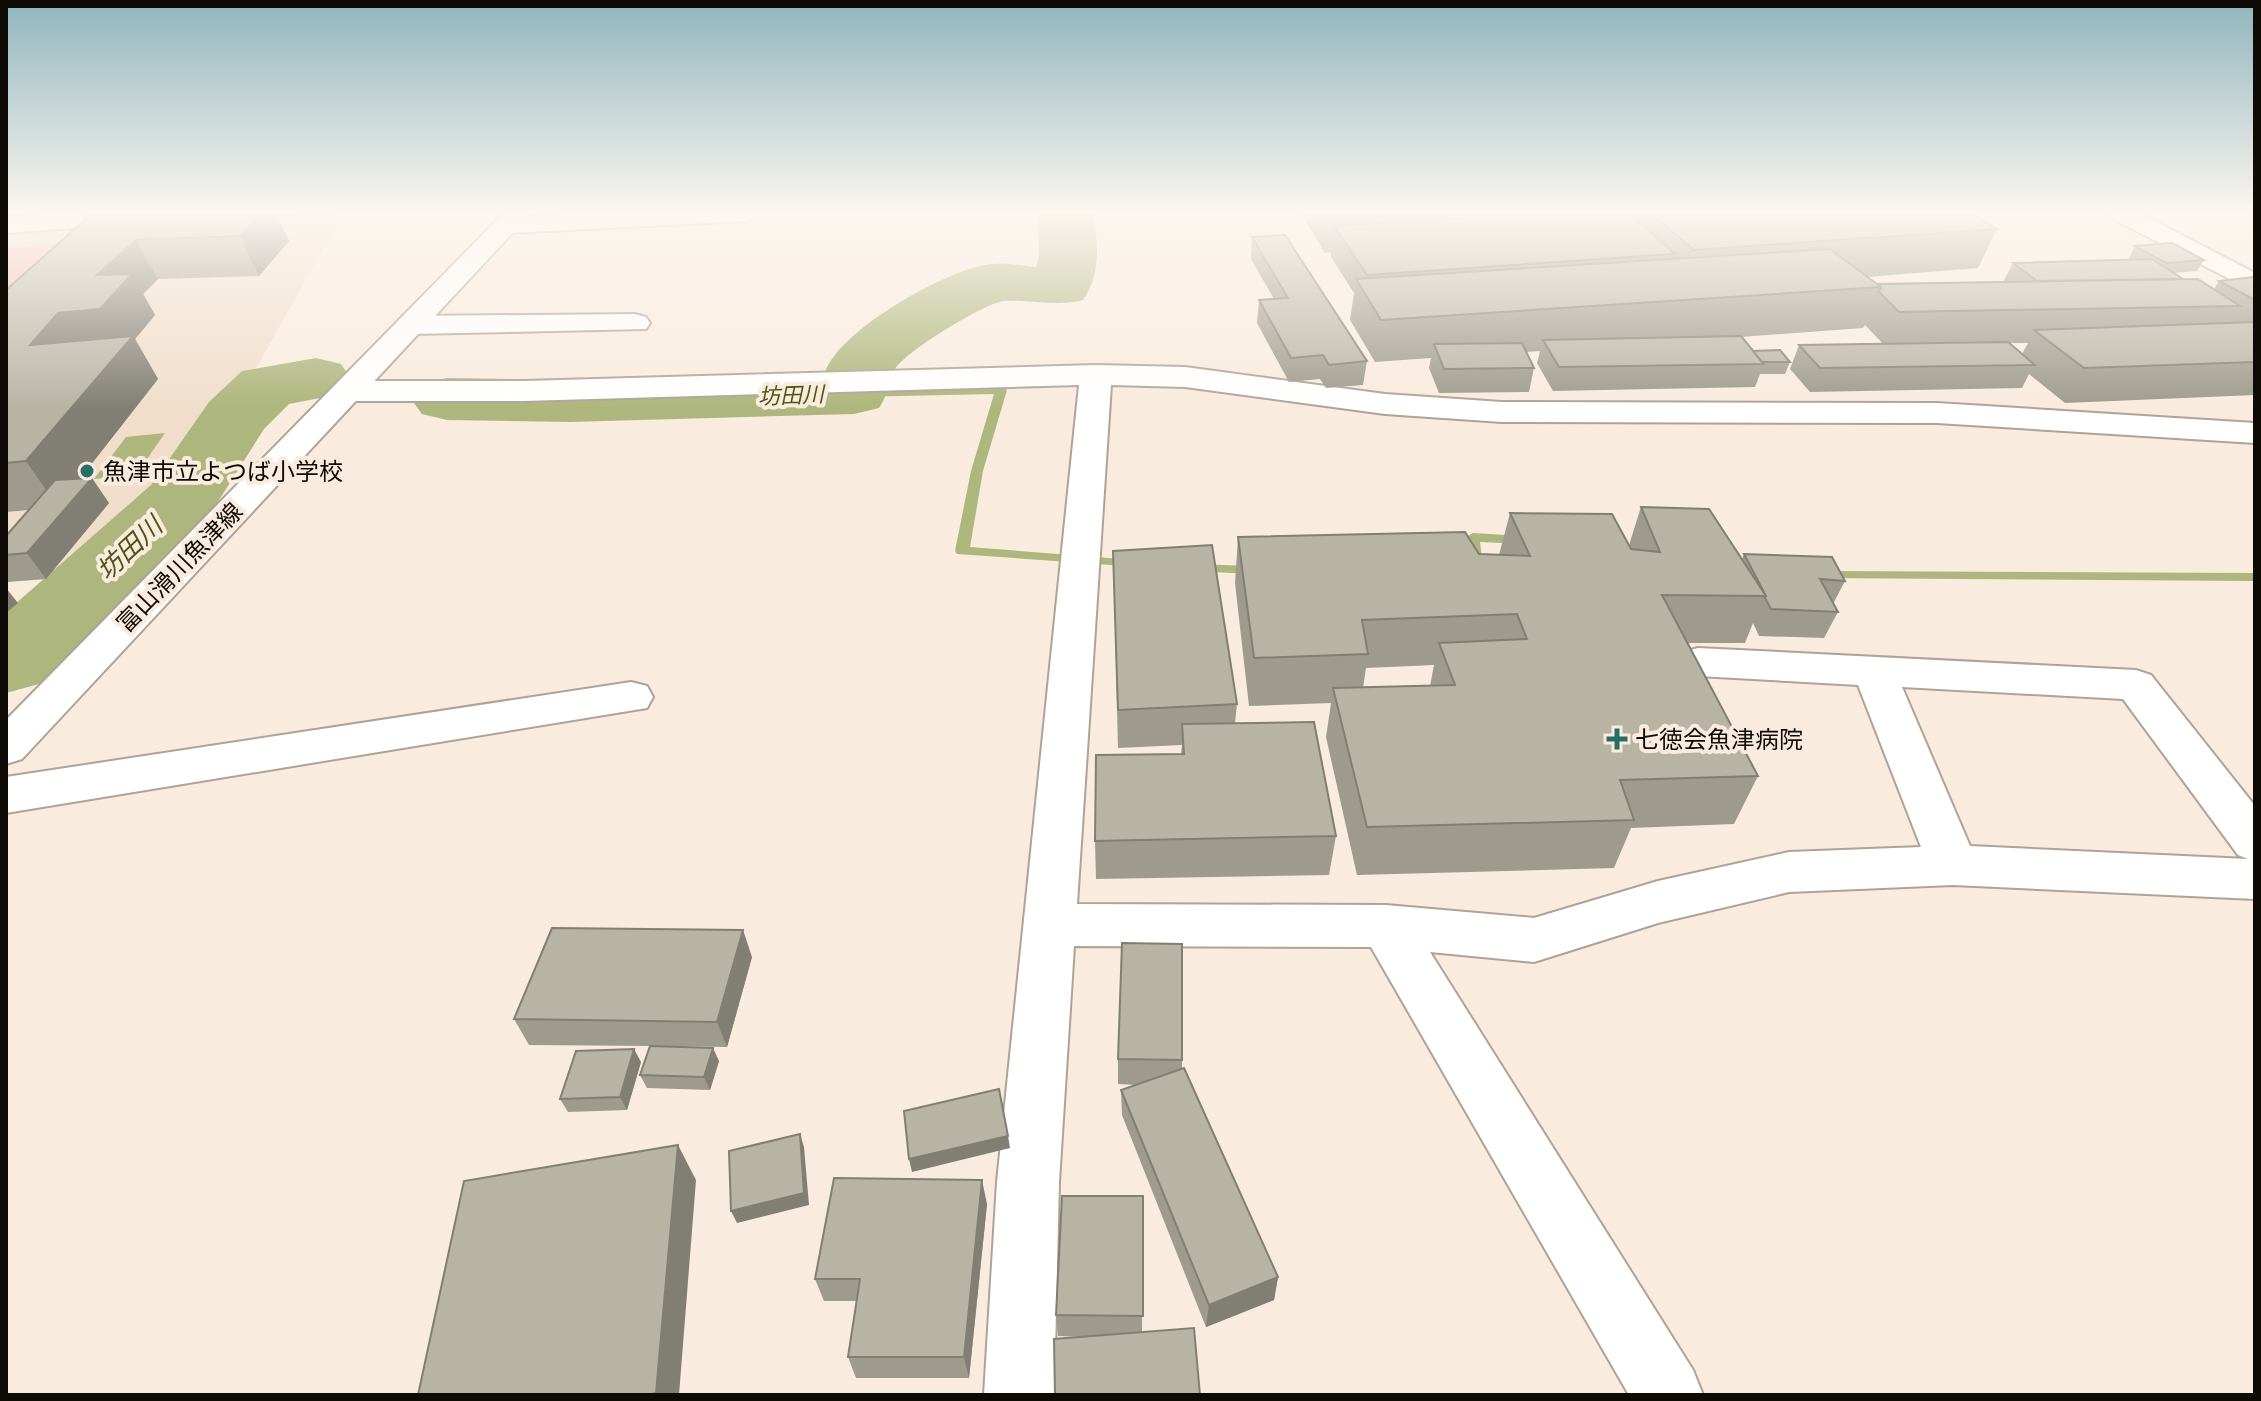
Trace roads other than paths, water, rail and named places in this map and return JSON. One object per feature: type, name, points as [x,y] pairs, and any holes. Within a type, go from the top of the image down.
[{"type":"street","name":"富山滑川魚津線","points":[[6,748],[455,278]]},
{"type":"street","points":[[411,325],[635,323]]},
{"type":"street","points":[[1019,1395],[1028,1182],[1096,375]]},
{"type":"street","points":[[348,391],[524,391],[1096,375],[1185,377],[1385,404],[1502,412],[1937,413],[2255,433]]},
{"type":"street","points":[[1698,662],[1875,674],[2136,685],[2255,842]]},
{"type":"street","points":[[1875,674],[1953,865]]},
{"type":"street","points":[[6,795],[631,697]]},
{"type":"street","points":[[1049,925],[1386,926],[1534,940],[1658,902],[1789,872],[1953,865],[2255,879]]},
{"type":"street","points":[[1386,926],[1668,1395]]},
{"type":"waterway","name":"坊田川","points":[[447,399],[570,401],[854,393],[862,361],[922,315],[992,282],[1061,287],[1063,278]]},
{"type":"waterway","name":"坊田川","points":[[6,662],[179,502],[235,417],[267,386],[316,379]]},
{"type":"waterway","points":[[854,393],[1001,390],[977,471],[962,551],[1134,564]]},
{"type":"waterway","points":[[1476,566],[1473,537],[1524,540]]},
{"type":"waterway","points":[[1194,568],[1254,570]]},
{"type":"waterway","points":[[1821,575],[2255,577]]},
{"type":"place","name":"魚津市立よつば小学校","points":[[87,471]]},
{"type":"place","name":"七徳会魚津病院","points":[[1617,739]]}]
